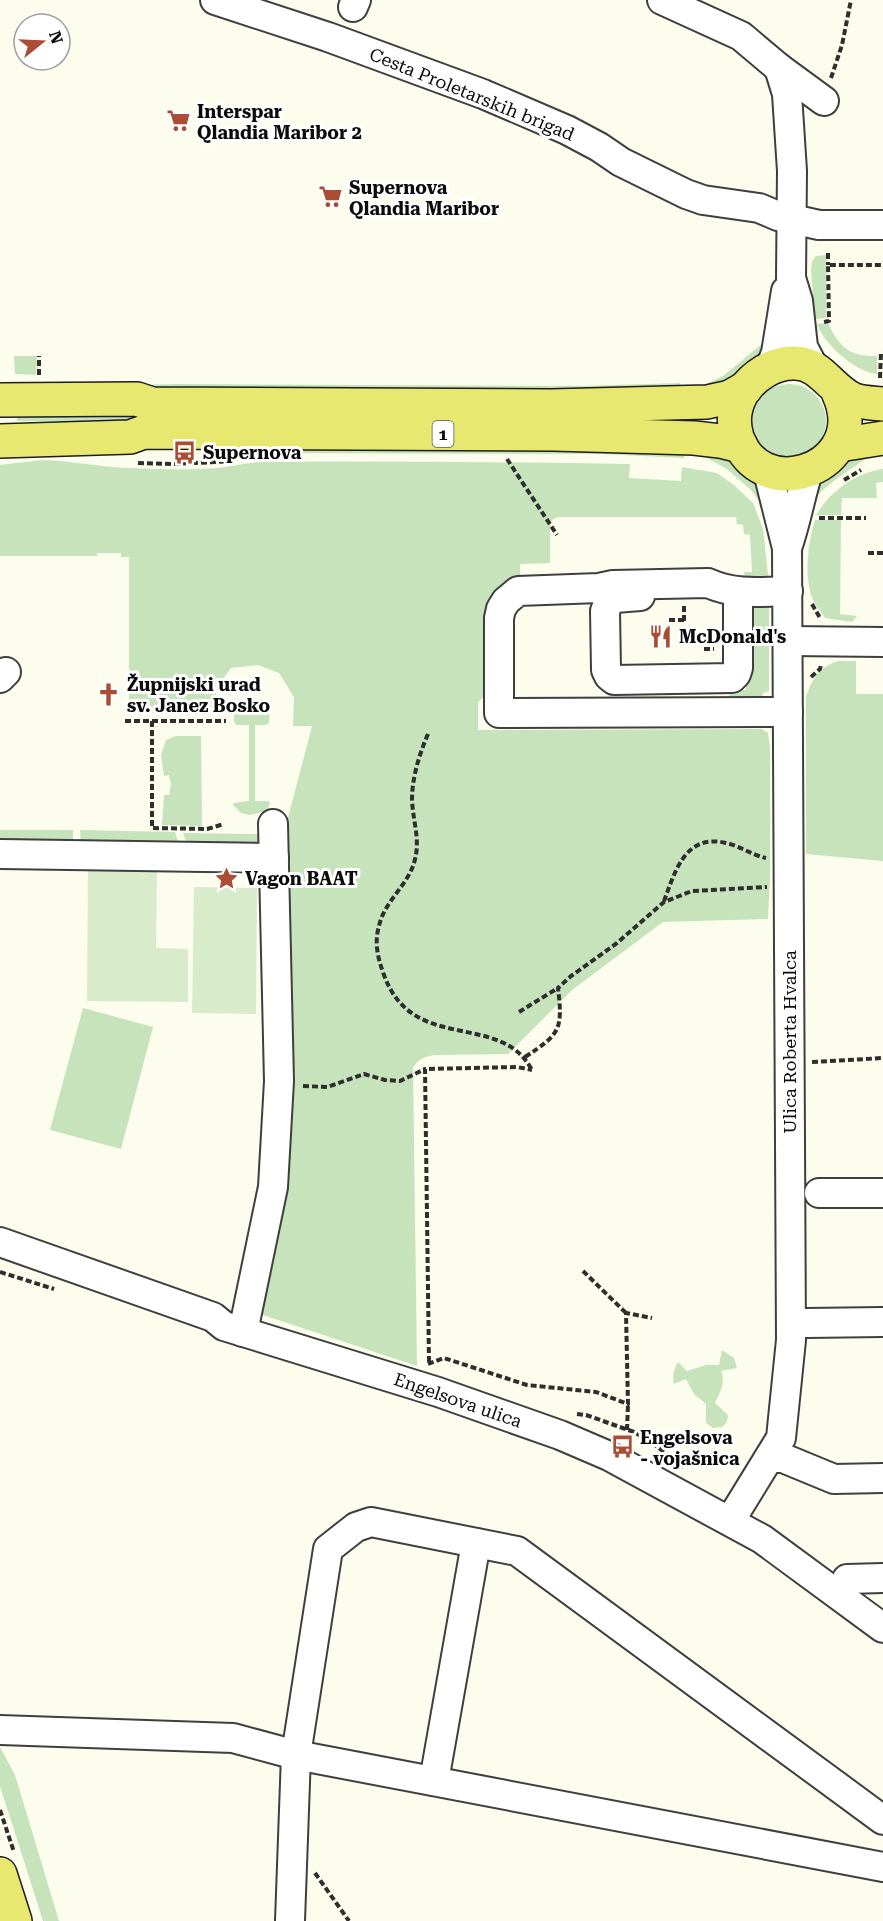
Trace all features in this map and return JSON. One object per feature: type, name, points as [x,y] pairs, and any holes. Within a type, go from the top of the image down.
[{"type":"main road","name":"1","points":[[0,441],[130,437],[148,418],[718,401],[730,398],[758,378],[784,364],[797,363],[856,400],[882,392]]},
{"type":"main road","points":[[758,378],[735,404],[734,426],[741,446],[754,462],[768,471],[792,475],[808,472],[827,460],[839,445],[845,426],[844,407],[825,379]]},
{"type":"main road","name":"1","points":[[0,400],[137,399],[148,418]]},
{"type":"main road","points":[[0,411],[137,410],[148,418],[132,427],[0,428]]},
{"type":"main road","name":"1","points":[[148,418],[694,438],[741,446]]},
{"type":"main road","points":[[839,445],[883,438]]},
{"type":"main road","points":[[0,1874],[15,1921]]},
{"type":"street","name":"Cesta Proletarskih brigad","points":[[215,0],[328,37],[483,94],[567,130],[621,162],[686,194],[704,200],[759,208],[790,219],[819,225],[883,225]]},
{"type":"street","points":[[662,0],[741,36],[824,101]]},
{"type":"street","points":[[779,68],[787,94],[792,171],[791,278],[798,302],[803,347],[825,379]]},
{"type":"street","points":[[758,378],[777,353],[784,296],[791,278]]},
{"type":"street","points":[[768,471],[787,548]]},
{"type":"street","points":[[787,548],[798,516],[800,498],[808,472]]},
{"type":"street","name":"Ulica Roberta Hvalca","points":[[730,1521],[781,1438],[791,1340],[787,548]]},
{"type":"street","points":[[730,591],[708,583],[524,590],[511,595],[501,609],[499,618],[489,713],[788,712]]},
{"type":"street","points":[[730,591],[738,668],[732,678],[726,680],[614,680],[609,676],[606,670],[605,611],[609,601],[621,596],[712,595],[730,591],[788,591]]},
{"type":"street","points":[[789,641],[883,642]]},
{"type":"street","points":[[0,1262],[209,1326],[233,1329],[273,1187],[279,1082],[273,824]]},
{"type":"street","points":[[0,854],[274,858]]},
{"type":"street","points":[[819,1194],[883,1193]]},
{"type":"street","name":"Engelsova ulica","points":[[0,1242],[213,1317],[233,1329],[427,1389],[560,1435],[609,1456],[730,1521],[781,1552],[883,1628]]},
{"type":"street","points":[[806,1323],[883,1322]]},
{"type":"street","points":[[769,1458],[783,1458],[834,1479],[883,1478]]},
{"type":"street","points":[[290,1921],[296,1755],[328,1549],[356,1527],[371,1522],[517,1551],[883,1820]]},
{"type":"street","points":[[434,1781],[476,1543]]},
{"type":"street","points":[[847,1579],[883,1578]]},
{"type":"street","points":[[0,1730],[233,1738],[296,1755],[883,1867]]},
{"type":"path","points":[[824,101],[842,45],[851,0]]},
{"type":"path","points":[[828,253],[829,321]]},
{"type":"path","points":[[828,265],[883,265]]},
{"type":"path","points":[[882,392],[881,352],[883,352]]},
{"type":"path","points":[[38,381],[39,356]]},
{"type":"path","points":[[130,462],[175,464],[244,459]]},
{"type":"path","points":[[518,459],[506,459],[556,535]]},
{"type":"path","points":[[842,482],[864,469]]},
{"type":"path","points":[[811,516],[866,518]]},
{"type":"path","points":[[868,553],[883,553]]},
{"type":"path","points":[[669,620],[684,622],[684,603]]},
{"type":"path","points":[[125,721],[226,721]]},
{"type":"path","points":[[152,721],[152,828],[207,829],[224,824]]},
{"type":"path","points":[[279,1082],[310,1087],[327,1086],[364,1074],[384,1080],[400,1081],[425,1069],[517,1067],[532,1070],[525,1057],[512,1046],[444,1029],[418,1019],[394,995],[378,959],[376,943],[379,925],[392,898],[414,866],[418,835],[412,790],[415,770],[428,734]]},
{"type":"path","points":[[664,902],[681,859],[699,844],[723,842],[789,872]]},
{"type":"path","points":[[519,1012],[558,988],[617,943],[664,902],[692,891],[789,872]]},
{"type":"path","points":[[525,1057],[555,1036],[560,1022],[558,988]]},
{"type":"path","points":[[802,1063],[883,1058]]},
{"type":"path","points":[[425,1069],[429,1362],[427,1370]]},
{"type":"path","points":[[583,1271],[626,1313],[652,1318]]},
{"type":"path","points":[[0,1272],[61,1291]]},
{"type":"path","points":[[626,1313],[627,1430]]},
{"type":"path","points":[[429,1362],[444,1358],[527,1384],[596,1392],[628,1404]]},
{"type":"path","points":[[292,1861],[310,1866],[349,1921]]},
{"type":"green space","points":[[826,255],[826,318],[815,319],[812,261],[816,256]]},
{"type":"green space","points":[[828,323],[836,338],[846,349],[860,355],[877,356],[877,374],[850,363],[833,348],[817,324]]},
{"type":"green space","points":[[768,339],[768,348],[724,384],[705,387],[708,383],[723,376]]},
{"type":"green space","points":[[14,356],[37,356],[36,375],[15,374]]},
{"type":"green space","points":[[680,383],[685,392],[20,388],[176,384],[580,386]]},
{"type":"green space","points":[[789,384],[810,390],[820,400],[826,421],[820,442],[810,452],[789,458],[768,452],[758,442],[752,421],[758,400],[768,390]]},
{"type":"green space","points":[[17,416],[683,416],[683,425],[17,421]]},
{"type":"green space","points":[[266,445],[685,449],[684,458],[601,454],[260,453],[215,459],[214,454]]},
{"type":"green space","points":[[704,454],[729,460],[761,490],[764,507],[751,490],[727,469]]},
{"type":"green space","points":[[871,455],[832,483],[813,502],[815,488],[827,481],[856,456]]},
{"type":"green space","points":[[43,460],[118,467],[177,469],[213,468],[265,462],[630,464],[629,478],[681,481],[682,467],[717,473],[753,503],[763,529],[769,584],[746,581],[744,572],[752,572],[750,535],[744,534],[743,525],[737,524],[736,517],[558,517],[550,523],[550,563],[520,564],[520,579],[487,694],[478,702],[478,730],[762,729],[768,733],[770,748],[768,919],[663,922],[572,990],[508,1054],[435,1055],[417,1062],[413,1068],[417,1366],[260,1314],[280,848],[312,726],[293,726],[294,697],[279,673],[258,665],[231,668],[216,688],[216,712],[152,713],[150,704],[129,705],[129,557],[121,557],[121,553],[97,553],[97,556],[0,556],[0,465]]},
{"type":"green space","points":[[883,469],[883,482],[876,483],[877,498],[842,498],[841,515],[816,515],[829,498],[845,484],[873,471]]},
{"type":"green space","points":[[815,520],[841,520],[840,614],[857,616],[852,622],[825,618],[815,604],[811,593],[808,561]]},
{"type":"green space","points":[[750,606],[769,606],[769,691],[763,693],[761,702],[726,702],[726,698],[735,690],[746,690],[745,655]]},
{"type":"green space","points":[[838,661],[856,661],[856,694],[883,694],[883,861],[806,854],[806,697],[817,674]]},
{"type":"green space","points":[[239,699],[266,699],[270,707],[269,723],[255,725],[255,801],[270,803],[267,811],[250,815],[241,813],[233,805],[249,801],[249,725],[236,725],[234,721],[234,703]]},
{"type":"green space","points":[[176,736],[201,736],[202,826],[162,825],[164,795],[169,795],[171,784],[169,775],[164,776],[161,755],[166,740]]},
{"type":"green space","points":[[0,830],[73,830],[73,849],[0,849]]},
{"type":"green space","points":[[80,830],[175,832],[181,850],[81,848]]},
{"type":"green space","points":[[183,833],[256,834],[261,835],[266,845],[189,850]]},
{"type":"green space","points":[[88,867],[157,868],[156,948],[188,949],[188,1002],[87,1001]]},
{"type":"green space","points":[[194,887],[257,888],[256,1014],[192,1013]]},
{"type":"green space","points":[[83,1008],[153,1027],[121,1149],[50,1130]]},
{"type":"green space","points":[[722,1350],[734,1358],[737,1368],[721,1371],[723,1383],[715,1403],[728,1415],[727,1422],[722,1427],[713,1428],[706,1423],[706,1404],[694,1394],[686,1379],[674,1384],[673,1375],[678,1362],[687,1371],[706,1365],[719,1365]]},
{"type":"green space","points":[[0,1747],[15,1775],[59,1921],[43,1921],[0,1786]]},
{"type":"place","name":"Interspar Qlandia Maribor 2","points":[[179,121]]},
{"type":"place","name":"Supernova Qlandia Maribor","points":[[331,197]]},
{"type":"place","name":"Supernova","points":[[185,452]]},
{"type":"place","name":"McDonald's","points":[[661,636]]},
{"type":"place","name":"Župnijski urad sv. Janez Bosko","points":[[109,694]]},
{"type":"place","name":"Vagon BAAT","points":[[227,878]]},
{"type":"place","name":"Engelsova - vojašnica","points":[[622,1447]]}]
